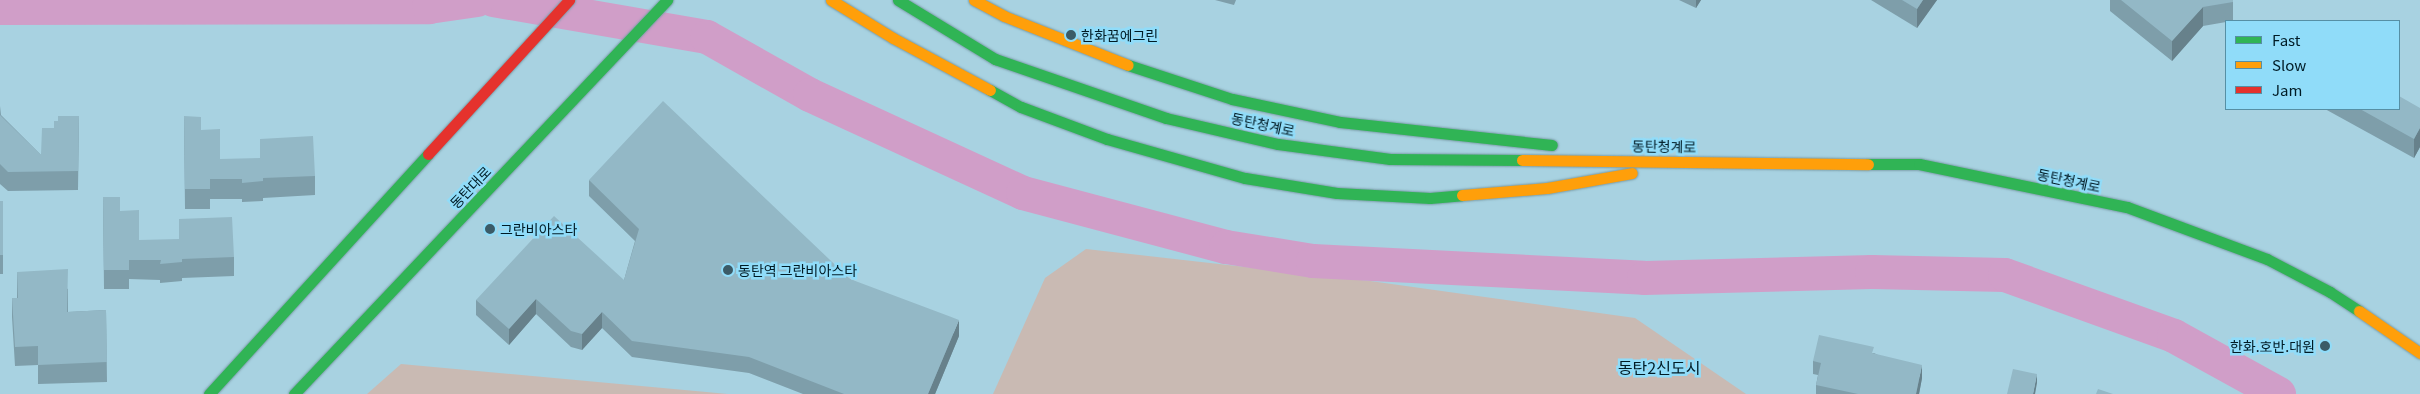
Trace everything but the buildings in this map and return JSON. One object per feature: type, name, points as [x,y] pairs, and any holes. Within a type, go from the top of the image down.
[{"type":"street","points":[[209,394],[569,0]]},
{"type":"street","name":"동탄대로","points":[[294,394],[610,63],[667,0]]},
{"type":"street","name":"동탄청계로","points":[[898,0],[995,59],[1166,118],[1278,144],[1390,159],[1919,164],[2127,207],[2267,259],[2330,292],[2400,337],[2420,353]]},
{"type":"street","points":[[974,0],[1004,16],[1154,76],[1232,99],[1340,122],[1565,146]]},
{"type":"street","points":[[835,2],[1021,107],[1107,139],[1245,178],[1337,193],[1430,198],[1547,188],[1700,162]]},
{"type":"street","points":[[1584,148],[1700,162]]},
{"type":"shaded area","points":[[1086,249],[1370,281],[1635,318],[1746,394],[993,394],[1045,278]]},
{"type":"shaded area","points":[[401,364],[728,394],[367,394]]},
{"type":"waterway","points":[[0,8],[429,7],[477,0]]},
{"type":"waterway","points":[[493,0],[707,37],[810,95],[1023,193],[1226,247],[1313,261],[1644,278],[1872,272],[2005,275],[2174,336],[2279,394]]},
{"type":"traffic: fast","points":[[294,394],[667,0]]},
{"type":"traffic: fast","points":[[898,0],[995,59],[1166,118],[1278,144],[1390,159],[1522,160]]},
{"type":"traffic: fast","points":[[1128,65],[1232,99],[1340,122],[1552,145]]},
{"type":"traffic: fast","points":[[990,90],[1021,107],[1107,139],[1245,178],[1337,193],[1430,198],[1462,195]]},
{"type":"traffic: fast","points":[[209,394],[428,154]]},
{"type":"traffic: fast","points":[[1868,164],[1919,164],[2127,207],[2267,259],[2330,292],[2359,311]]},
{"type":"traffic: slow","points":[[831,0],[893,38],[990,90]]},
{"type":"traffic: slow","points":[[974,0],[1004,16],[1128,65]]},
{"type":"traffic: slow","points":[[1522,160],[1868,164]]},
{"type":"traffic: slow","points":[[1462,195],[1547,188],[1632,173]]},
{"type":"traffic: slow","points":[[2359,311],[2420,353]]},
{"type":"traffic: jam","points":[[428,154],[569,0]]},
{"type":"place","name":"한화꿈에그린","points":[[1071,35]]},
{"type":"place","name":"그란비아스타","points":[[490,229]]},
{"type":"place","name":"동탄역 그란비아스타","points":[[728,270]]},
{"type":"place","name":"한화.호반.대원","points":[[2325,346]]},
{"type":"district","name":"동탄2신도시","points":[[1659,367]]}]
